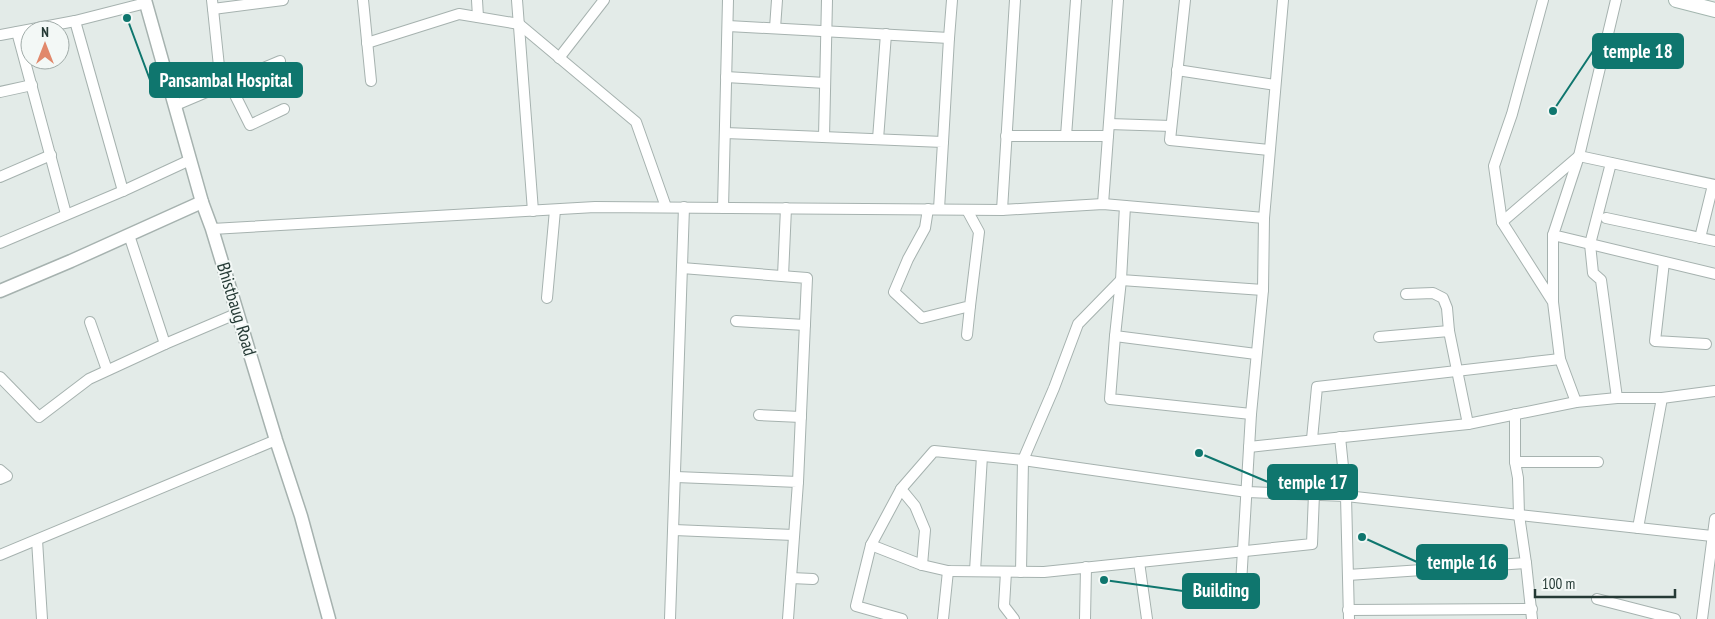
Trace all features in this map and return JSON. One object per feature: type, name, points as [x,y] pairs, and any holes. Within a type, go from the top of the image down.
[{"type":"main road","points":[[1676,0],[1715,10]]},
{"type":"street","points":[[283,0],[213,5],[220,71],[225,84],[250,125],[284,109]]},
{"type":"street","points":[[363,0],[371,81]]},
{"type":"street","points":[[477,0],[478,17]]},
{"type":"street","points":[[517,0],[533,211]]},
{"type":"street","points":[[559,58],[604,0]]},
{"type":"street","points":[[723,208],[728,0]]},
{"type":"street","points":[[775,28],[777,0]]},
{"type":"street","points":[[824,137],[826,0]]},
{"type":"street","points":[[939,209],[952,0]]},
{"type":"street","points":[[1002,210],[1016,0]]},
{"type":"street","points":[[1066,136],[1076,0]]},
{"type":"street","points":[[1102,204],[1118,0]]},
{"type":"street","points":[[1185,0],[1170,140],[1269,150]]},
{"type":"street","points":[[1240,601],[1251,414],[1263,290],[1264,218],[1283,0]]},
{"type":"street","points":[[1543,0],[1512,114],[1494,166],[1502,222],[1553,302]]},
{"type":"street","points":[[1576,402],[1560,359],[1553,302],[1553,235],[1579,156],[1616,0]]},
{"type":"street","points":[[0,35],[75,21],[146,1]]},
{"type":"street","name":"Bhistbaug Road","points":[[146,1],[202,202],[301,516],[329,619]]},
{"type":"street","points":[[367,43],[460,14],[519,24],[636,122],[666,207]]},
{"type":"street","points":[[75,21],[123,190]]},
{"type":"street","points":[[728,26],[949,38]]},
{"type":"street","points":[[17,32],[66,214]]},
{"type":"street","points":[[878,139],[886,34]]},
{"type":"street","points":[[176,105],[280,61]]},
{"type":"street","points":[[1177,70],[1275,85]]},
{"type":"street","points":[[726,77],[825,83]]},
{"type":"street","points":[[0,92],[32,85]]},
{"type":"street","points":[[1109,124],[1171,126]]},
{"type":"street","points":[[725,133],[943,142]]},
{"type":"street","points":[[1006,136],[1108,136]]},
{"type":"street","points":[[0,177],[51,155]]},
{"type":"street","points":[[1502,222],[1579,156]]},
{"type":"street","points":[[1579,156],[1714,185],[1700,238]]},
{"type":"street","points":[[0,243],[190,160]]},
{"type":"street","points":[[1611,163],[1590,244],[1593,273],[1601,280],[1617,398]]},
{"type":"street","points":[[0,291],[202,202]]},
{"type":"street","points":[[212,229],[595,207],[1002,210],[1102,204],[1264,218]]},
{"type":"street","points":[[1125,206],[1121,280],[1110,398],[1251,414]]},
{"type":"street","points":[[670,619],[684,207]]},
{"type":"street","points":[[783,276],[786,208]]},
{"type":"street","points":[[928,209],[925,228],[908,259],[894,292],[922,318],[970,306]]},
{"type":"street","points":[[547,298],[555,210]]},
{"type":"street","points":[[967,210],[979,232],[967,335]]},
{"type":"street","points":[[1606,218],[1715,241]]},
{"type":"street","points":[[129,235],[165,344]]},
{"type":"street","points":[[1553,235],[1715,274]]},
{"type":"street","points":[[1664,262],[1655,341],[1706,344]]},
{"type":"street","points":[[682,268],[807,278],[798,482],[788,619]]},
{"type":"street","points":[[1021,572],[1023,460],[1054,388],[1078,324],[1121,280],[1263,290]]},
{"type":"street","points":[[1406,294],[1433,293],[1443,298],[1447,308],[1449,331],[1468,424]]},
{"type":"street","points":[[0,377],[39,417],[89,378],[238,313]]},
{"type":"street","points":[[736,321],[804,325]]},
{"type":"street","points":[[90,322],[107,370]]},
{"type":"street","points":[[1379,337],[1449,331]]},
{"type":"street","points":[[1115,336],[1256,354]]},
{"type":"street","points":[[1312,439],[1317,387],[1560,359]]},
{"type":"street","points":[[1249,447],[1468,424],[1576,402],[1617,398],[1662,398],[1715,392]]},
{"type":"street","points":[[1638,528],[1662,398]]},
{"type":"street","points":[[1340,437],[1346,496],[1349,614],[1532,614],[1518,515],[1515,414]]},
{"type":"street","points":[[759,415],[801,417]]},
{"type":"street","points":[[0,555],[276,440]]},
{"type":"street","points":[[902,619],[856,606],[871,545],[902,489],[934,451],[1023,460],[1247,492],[1346,496],[1712,536]]},
{"type":"street","points":[[975,571],[982,456]]},
{"type":"street","points":[[1515,462],[1598,462]]},
{"type":"street","points":[[0,470],[7,476],[0,479]]},
{"type":"street","points":[[676,477],[798,482]]},
{"type":"street","points":[[902,489],[915,506],[925,530],[922,566]]},
{"type":"street","points":[[871,545],[922,566],[948,571],[1044,572],[1312,544],[1314,494]]},
{"type":"street","points":[[1702,619],[1715,519]]},
{"type":"street","points":[[674,530],[794,535]]},
{"type":"street","points":[[37,540],[42,619]]},
{"type":"street","points":[[1139,562],[1147,619]]},
{"type":"street","points":[[1348,575],[1526,563]]},
{"type":"street","points":[[1085,619],[1086,567]]},
{"type":"street","points":[[943,619],[948,571]]},
{"type":"street","points":[[1006,572],[1004,606],[1014,619]]},
{"type":"street","points":[[791,578],[813,579]]},
{"type":"street","points":[[1597,599],[1675,619]]},
{"type":"place","name":"Pansambal Hospital","points":[[127,18]]},
{"type":"place","name":"temple 18","points":[[1553,111]]},
{"type":"place","name":"temple 17","points":[[1199,453]]},
{"type":"place","name":"temple 16","points":[[1362,537]]},
{"type":"place","name":"Building","points":[[1104,580]]}]
